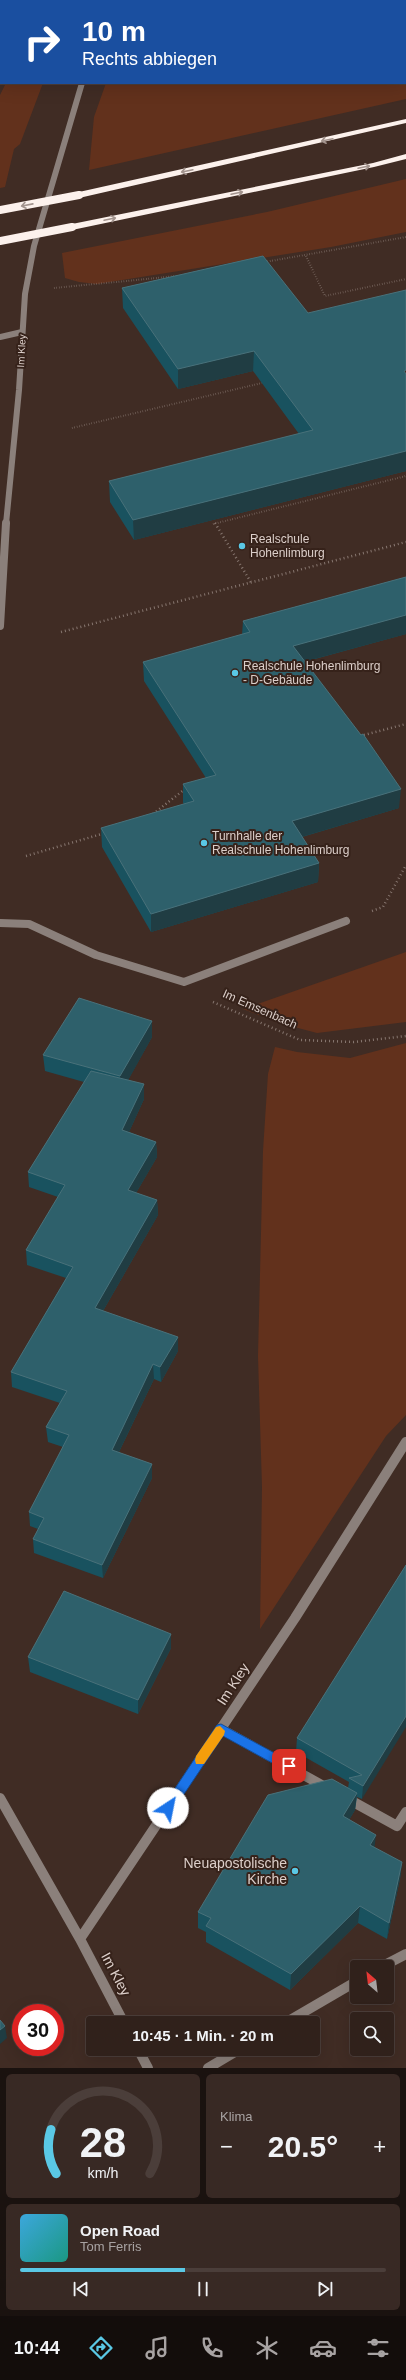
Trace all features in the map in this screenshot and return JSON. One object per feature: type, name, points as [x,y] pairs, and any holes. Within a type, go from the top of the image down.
[{"type":"highway","points":[[0,210],[79,195],[406,122]]},
{"type":"highway","points":[[0,241],[374,165],[406,156]]},
{"type":"street","name":"Im Kley","points":[[0,626],[8,496],[19,390],[25,294],[34,246],[82,84]]},
{"type":"street","points":[[0,337],[22,332]]},
{"type":"street","points":[[0,923],[29,924],[96,954],[184,982],[346,921]]},
{"type":"street","name":"Im Kley","points":[[80,1939],[221,1729],[406,1442]]},
{"type":"street","points":[[221,1729],[397,1826],[406,1812]]},
{"type":"street","name":"Im Kley","points":[[0,1798],[80,1939],[120,2016]]},
{"type":"street","points":[[394,1960],[406,1954]]},
{"type":"street","points":[[297,2016],[350,1985]]},
{"type":"street","points":[[142,2056],[148,2068]]},
{"type":"street","points":[[208,2068],[228,2056]]},
{"type":"path","points":[[263,262],[306,256],[406,237]]},
{"type":"path","points":[[306,256],[325,296],[406,279]]},
{"type":"path","points":[[54,280],[53,288],[74,288],[184,275]]},
{"type":"path","points":[[72,428],[262,383]]},
{"type":"path","points":[[252,584],[213,523],[406,476]]},
{"type":"path","points":[[61,632],[252,584],[406,542]]},
{"type":"path","points":[[353,738],[406,724]]},
{"type":"path","points":[[150,817],[190,785]]},
{"type":"path","points":[[26,856],[108,832]]},
{"type":"path","points":[[346,921],[383,907],[406,865]]},
{"type":"path","name":"Im Emsenbach","points":[[184,982],[218,1006],[300,1040],[354,1042],[404,1037]]},
{"type":"shaded area","points":[[6,84],[43,84],[20,144],[14,149],[5,187],[0,188],[0,95]]},
{"type":"shaded area","points":[[106,84],[406,84],[406,99],[89,170],[94,117]]},
{"type":"shaded area","points":[[406,179],[406,232],[331,247],[97,284],[79,282],[65,278],[62,253],[267,212]]},
{"type":"shaded area","points":[[406,952],[406,1022],[317,1033],[283,1024],[243,1009]]},
{"type":"shaded area","points":[[406,1043],[406,1415],[386,1436],[260,1629],[262,1487],[258,1356],[263,1151],[268,1074],[275,1047],[297,1052],[350,1058]]},
{"type":"building","name":"Realschule Hohenlimburg","points":[[263,256],[308,313],[406,290],[406,370],[404,371],[406,374],[406,451],[133,520],[109,481],[313,430],[254,351],[178,369],[122,288]]},
{"type":"building","points":[[406,577],[406,615],[293,646],[361,735],[363,734],[401,789],[292,821],[319,863],[151,914],[101,828],[194,801],[183,784],[216,775],[143,662],[250,632],[243,621]]},
{"type":"building","points":[[79,998],[152,1021],[120,1076],[43,1055]]},
{"type":"building","points":[[91,1071],[144,1084],[122,1130],[156,1142],[128,1190],[157,1200],[95,1308],[178,1337],[160,1367],[153,1364],[112,1450],[152,1464],[102,1565],[33,1539],[44,1518],[29,1512],[69,1435],[46,1427],[67,1391],[11,1372],[73,1267],[26,1250],[65,1185],[28,1172]]},
{"type":"building","points":[[406,1565],[406,1716],[363,1786],[349,1778],[362,1775],[297,1738]]},
{"type":"building","points":[[64,1591],[171,1634],[138,1700],[28,1657]]},
{"type":"building","points":[[332,1779],[357,1793],[343,1816],[376,1835],[370,1845],[402,1862],[389,1923],[360,1906],[291,1974],[206,1926],[211,1918],[198,1912],[268,1795]]},
{"type":"building","points":[[0,2020],[5,2026],[0,2030]]},
{"type":"slow traffic","points":[[200,1760],[220,1731]]},
{"type":"place","name":"Realschule Hohenlimburg","points":[[242,546]]},
{"type":"place","name":"Realschule Hohenlimburg - D-Gebäude","points":[[235,673]]},
{"type":"place","name":"Turnhalle der Realschule Hohenlimburg","points":[[204,843]]},
{"type":"place","name":"Neuapostolische Kirche","points":[[295,1871]]},
{"type":"route","points":[[168,1808],[221,1729],[289,1766]]}]
